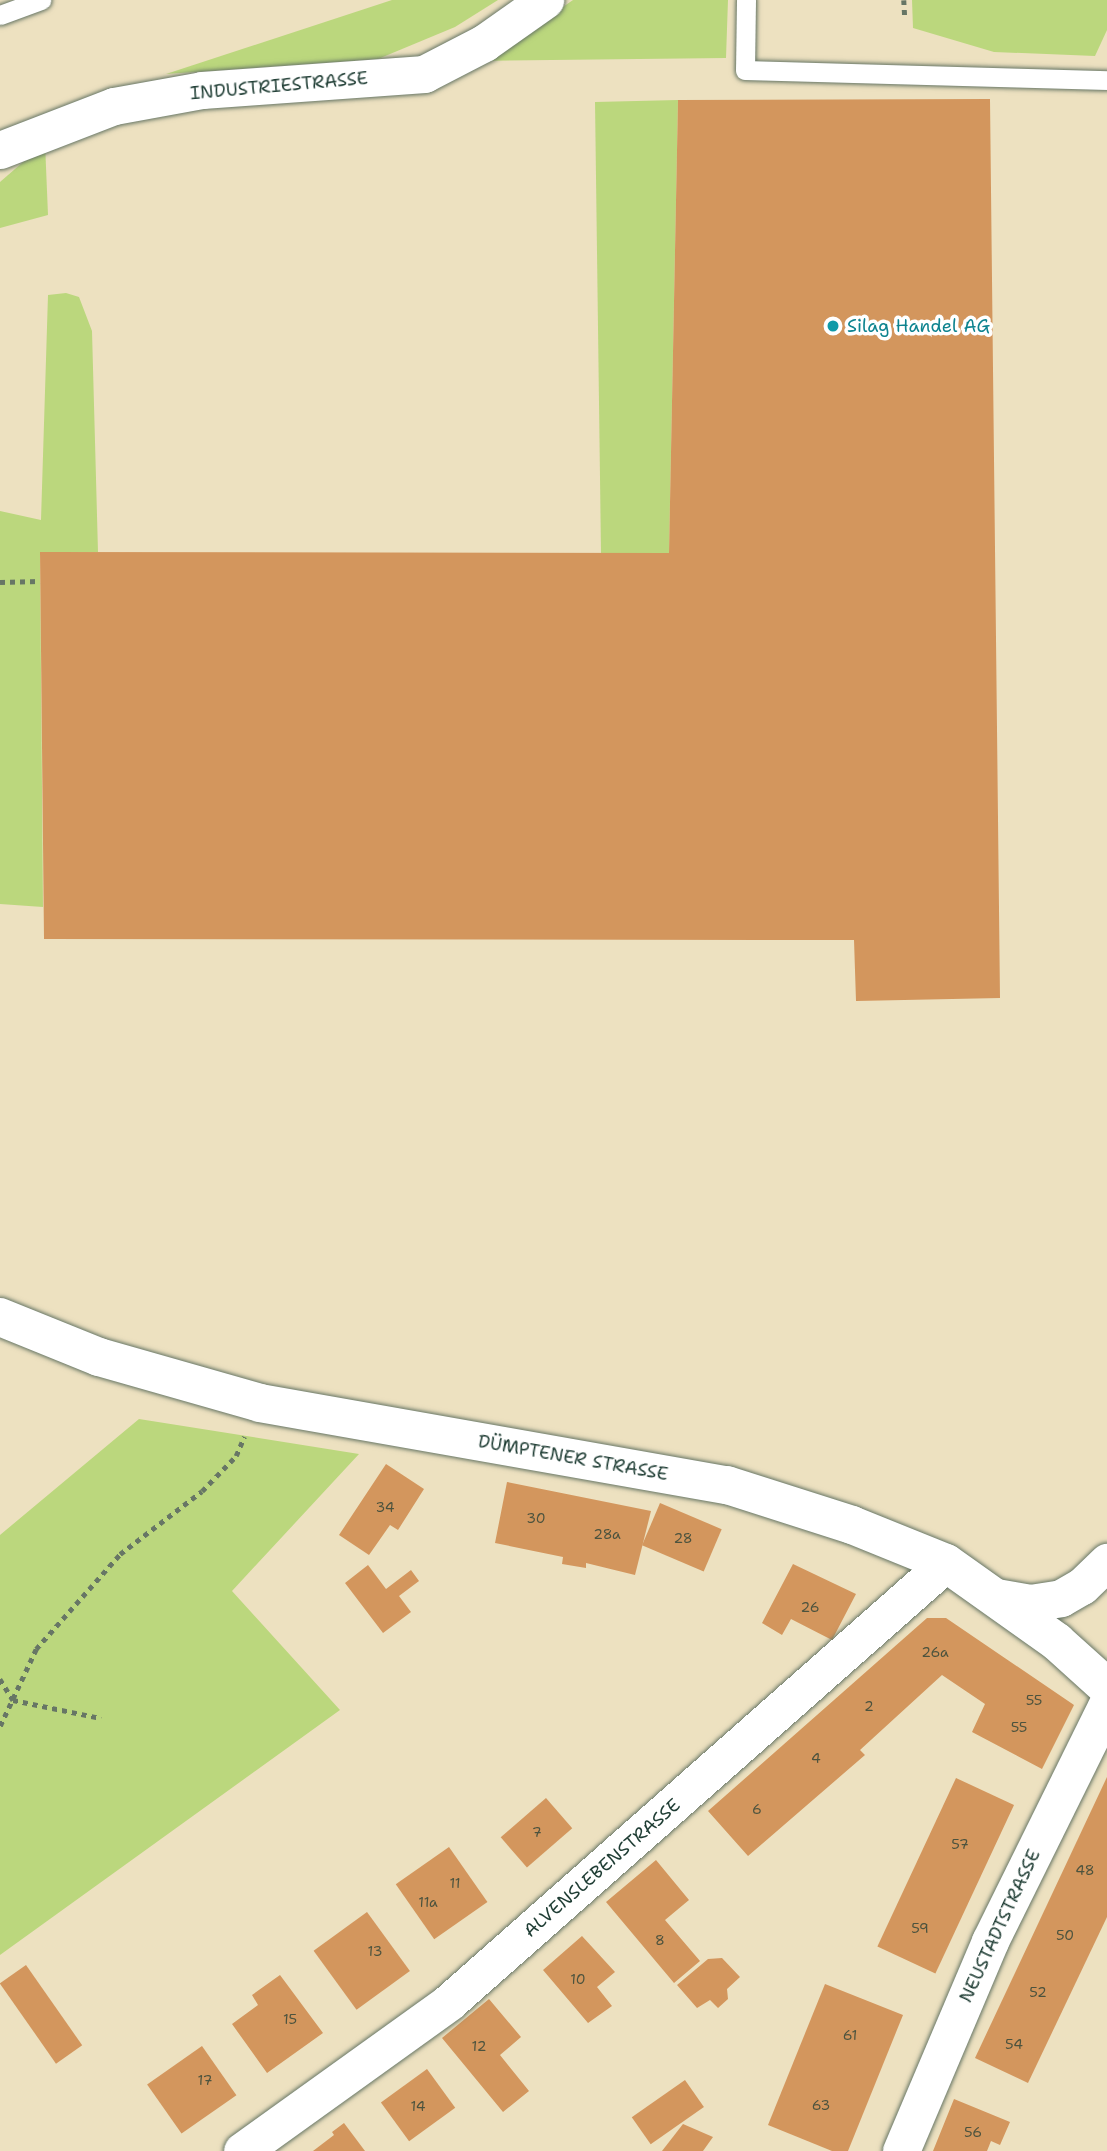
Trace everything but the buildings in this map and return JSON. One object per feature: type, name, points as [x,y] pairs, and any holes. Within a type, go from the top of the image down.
[{"type":"street","name":"INDUSTRIESTRASSE","points":[[0,150],[59,123],[139,101],[202,90],[424,74],[484,43],[545,0]]},
{"type":"street","name":"DÜMPTENER STRASSE","points":[[0,1317],[99,1357],[260,1403],[727,1485],[852,1525],[946,1563],[996,1597],[1107,1687]]},
{"type":"street","points":[[996,1597],[1030,1603],[1061,1598],[1082,1586],[1107,1562]]},
{"type":"street","name":"ALVENSLEBENSTRASSE","points":[[242,2151],[449,2002],[946,1563]]},
{"type":"street","name":"NEUSTADTSTRASSE","points":[[901,2151],[990,1941],[1107,1704]]},
{"type":"lane","points":[[0,15],[41,0]]},
{"type":"lane","points":[[746,0],[745,70],[1107,80]]},
{"type":"path","points":[[904,0],[905,17]]},
{"type":"path","points":[[0,582],[40,581]]},
{"type":"path","points":[[0,1726],[36,1648],[120,1554],[202,1491],[236,1456],[260,1403]]},
{"type":"path","points":[[0,1679],[13,1700],[101,1718]]},
{"type":"green space","points":[[392,0],[498,0],[455,27],[378,59],[166,74]]},
{"type":"green space","points":[[573,0],[728,0],[726,58],[473,61],[501,50]]},
{"type":"green space","points":[[912,0],[1107,0],[1107,30],[1095,56],[994,52],[913,28]]},
{"type":"green space","points":[[678,100],[669,553],[601,553],[595,102]]},
{"type":"green space","points":[[45,143],[48,215],[0,228],[0,182]]},
{"type":"green space","points":[[66,293],[79,297],[92,331],[98,552],[40,553],[43,907],[0,904],[0,511],[41,520],[48,295]]},
{"type":"green space","points":[[139,1419],[359,1454],[232,1591],[340,1710],[0,1955],[0,1535]]},
{"type":"place","name":"Silag Handel AG","points":[[833,326]]}]
